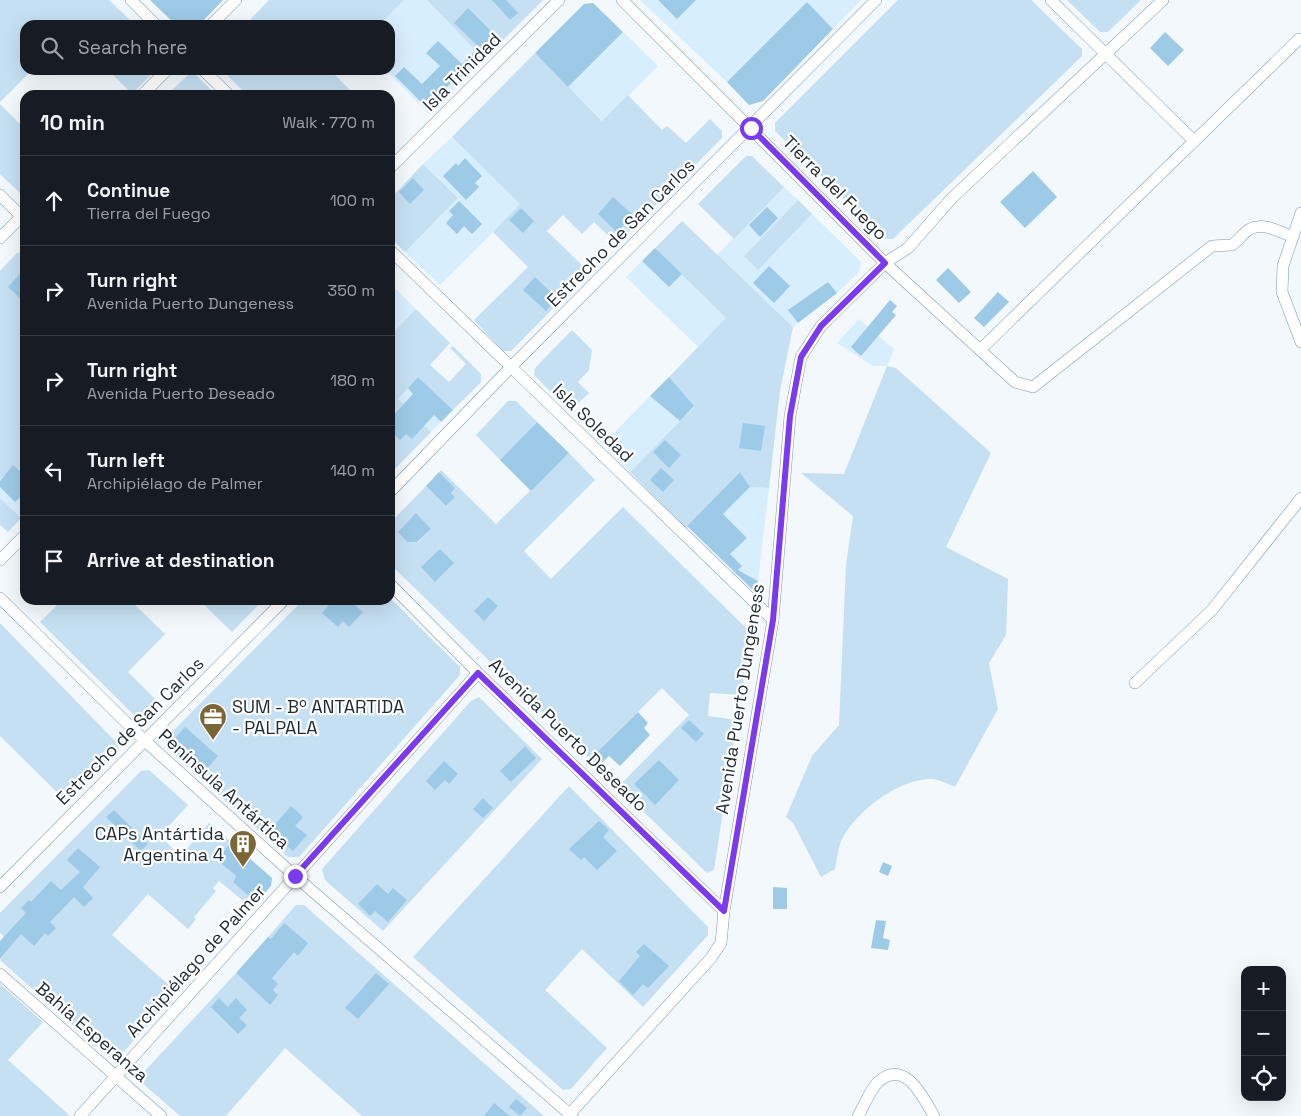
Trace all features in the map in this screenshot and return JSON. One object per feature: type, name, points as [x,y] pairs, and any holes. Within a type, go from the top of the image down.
[{"type":"street","points":[[131,0],[151,20]]},
{"type":"street","points":[[216,20],[236,0]]},
{"type":"street","name":"Isla Trinidad","points":[[395,163],[559,0]]},
{"type":"street","name":"Tierra del Fuego","points":[[622,0],[885,263],[1015,382],[1033,387],[1212,246],[1232,245],[1248,230],[1257,227],[1269,228],[1293,237]]},
{"type":"street","name":"Estrecho de San Carlos","points":[[395,487],[510,368],[751,128],[876,0]]},
{"type":"street","points":[[1051,0],[1194,141]]},
{"type":"street","name":"Avenida Puerto Dungeness","points":[[570,1115],[711,958],[721,943],[724,911],[773,620],[790,416],[801,357],[821,326],[885,263],[908,248],[950,199],[1163,0]]},
{"type":"street","points":[[980,350],[1300,39]]},
{"type":"street","points":[[147,90],[161,75]]},
{"type":"street","points":[[208,75],[224,90]]},
{"type":"street","points":[[0,195],[20,212]]},
{"type":"street","points":[[1301,213],[1283,266],[1282,292],[1301,342]]},
{"type":"street","points":[[0,238],[20,220]]},
{"type":"street","name":"Isla Soledad","points":[[395,255],[773,620]]},
{"type":"street","points":[[1135,683],[1212,610],[1301,498]]},
{"type":"street","points":[[0,560],[20,540]]},
{"type":"street","name":"Avenida Puerto Deseado","points":[[395,589],[478,673],[724,911]]},
{"type":"street","name":"Península Antártica","points":[[0,598],[145,741],[295,876],[570,1115]]},
{"type":"street","name":"Estrecho de San Carlos","points":[[0,887],[279,605]]},
{"type":"street","name":"Archipiélago de Palmer","points":[[80,1116],[478,673]]},
{"type":"street","name":"Bahía Esperanza","points":[[0,974],[161,1116]]},
{"type":"street","points":[[858,1116],[878,1083],[892,1074],[903,1075],[916,1085],[934,1116]]},
{"type":"shaded area","points":[[0,0],[109,0],[130,20],[20,20],[20,75],[27,75],[0,102]]},
{"type":"shaded area","points":[[269,0],[404,0],[384,20],[250,20]]},
{"type":"shaded area","points":[[404,0],[427,0],[484,59],[429,114],[391,75],[395,75],[395,20],[384,20]]},
{"type":"shaded area","points":[[427,0],[543,0],[484,59]]},
{"type":"shaded area","points":[[640,0],[861,0],[833,29],[807,2],[727,82]]},
{"type":"shaded area","points":[[898,0],[1031,0],[1082,49],[1082,56],[893,239],[886,239],[775,131],[775,123]]},
{"type":"shaded area","points":[[1067,0],[1141,0],[1108,32],[1100,32]]},
{"type":"shaded area","points":[[623,32],[658,66],[603,121],[568,87]]},
{"type":"shaded area","points":[[535,53],[602,121],[628,95],[662,130],[667,126],[686,143],[710,119],[722,131],[722,138],[617,244],[594,222],[582,234],[563,215],[547,231],[589,272],[511,351],[503,351],[474,320],[528,267],[493,232],[520,204],[452,137]]},
{"type":"shaded area","points":[[113,75],[150,75],[136,90],[128,90]]},
{"type":"shaded area","points":[[188,75],[196,75],[211,90],[172,90]]},
{"type":"shaded area","points":[[227,75],[335,75],[350,90],[242,90]]},
{"type":"shaded area","points":[[0,104],[20,124],[20,193],[0,174]]},
{"type":"shaded area","points":[[452,137],[521,204],[440,285],[405,252],[458,198],[423,164]]},
{"type":"shaded area","points":[[746,156],[752,156],[784,187],[734,239],[698,204]]},
{"type":"shaded area","points":[[423,164],[458,198],[405,252],[395,242],[395,194]]},
{"type":"shaded area","points":[[784,187],[798,200],[744,256],[758,269],[812,214],[861,262],[859,272],[837,293],[828,282],[789,310],[798,323],[793,327],[717,255]]},
{"type":"shaded area","points":[[798,200],[812,214],[758,270],[744,256]]},
{"type":"shaded area","points":[[682,221],[793,327],[780,391],[769,488],[750,487],[740,472],[685,528],[630,472],[694,407],[669,377],[726,318],[655,248]]},
{"type":"shaded area","points":[[20,252],[20,490],[4,475],[0,479],[0,271],[17,253]]},
{"type":"shaded area","points":[[642,261],[669,287],[682,274],[727,318],[698,347],[626,277]]},
{"type":"shaded area","points":[[395,288],[416,309],[395,331]]},
{"type":"shaded area","points":[[416,309],[450,343],[430,365],[449,382],[466,364],[450,348],[453,346],[481,374],[481,382],[453,410],[418,377],[398,399],[431,432],[395,469],[395,331]]},
{"type":"shaded area","points":[[859,319],[894,349],[887,366],[873,366],[837,343]]},
{"type":"shaded area","points":[[572,330],[592,350],[589,370],[578,382],[589,393],[570,411],[534,375],[535,368]]},
{"type":"shaded area","points":[[887,366],[896,368],[991,453],[946,547],[1008,579],[1006,635],[989,663],[998,709],[955,787],[933,779],[920,780],[894,790],[881,798],[869,807],[849,828],[842,839],[835,869],[821,877],[793,823],[786,817],[812,756],[839,725],[846,565],[853,516],[801,473],[844,474]]},
{"type":"shaded area","points":[[408,388],[441,422],[431,432],[398,399]]},
{"type":"shaded area","points":[[650,396],[680,421],[630,472],[603,444]]},
{"type":"shaded area","points":[[508,401],[516,401],[537,422],[500,460],[476,435]]},
{"type":"shaded area","points":[[569,453],[595,480],[524,551],[551,579],[623,507],[751,633],[741,695],[710,693],[708,716],[737,720],[714,870],[707,873],[618,787],[689,715],[662,688],[590,759],[395,569],[395,518],[426,486],[446,506],[455,497],[451,493],[455,488],[439,472],[441,470],[496,524]],"holes":[[[416,514],[431,529],[418,542],[407,542],[398,532]]]},
{"type":"shaded area","points":[[4,474],[20,490],[20,517],[0,498],[0,479]]},
{"type":"shaded area","points":[[750,487],[769,488],[758,581],[744,573],[740,576],[738,573],[735,576],[732,572],[742,566],[730,554],[747,538],[723,514]]},
{"type":"shaded area","points":[[0,498],[20,519],[8,532],[0,525]]},
{"type":"shaded area","points":[[395,603],[460,667],[460,675],[299,857],[288,857],[166,747],[166,738],[298,605],[395,605]]},
{"type":"shaded area","points":[[57,605],[135,605],[165,634],[128,672],[161,705],[147,720],[139,720],[40,622]]},
{"type":"shaded area","points":[[204,605],[258,605],[232,632]]},
{"type":"shaded area","points":[[0,623],[118,744],[118,751],[67,802],[0,736]]},
{"type":"shaded area","points":[[479,697],[542,759],[383,931],[325,880],[322,869],[471,701]]},
{"type":"shaded area","points":[[149,770],[188,805],[166,829],[172,835],[166,842],[181,856],[209,823],[231,842],[217,860],[236,876],[233,882],[256,903],[252,908],[219,881],[213,888],[216,891],[194,917],[196,919],[188,929],[148,894],[112,935],[177,992],[120,1056],[109,1057],[0,960],[12,944],[0,933],[0,913],[141,771]]},
{"type":"shaded area","points":[[569,786],[708,927],[708,935],[643,1007],[582,949],[545,990],[607,1048],[571,1089],[563,1090],[413,957]]},
{"type":"shaded area","points":[[296,905],[304,905],[544,1116],[362,1116],[285,1048],[226,1116],[180,1116],[141,1082],[141,1075],[236,973],[270,1004],[278,995],[273,990],[278,984],[272,978],[281,949],[268,937]]},
{"type":"shaded area","points":[[0,984],[43,1022],[8,1060],[68,1116],[0,1116]]},
{"type":"building","points":[[150,0],[223,0],[204,20],[171,20]]},
{"type":"building","points":[[492,0],[506,0],[518,13],[510,20]]},
{"type":"building","points":[[658,0],[696,0],[677,19]]},
{"type":"building","points":[[807,2],[833,29],[763,101],[749,105],[727,82]]},
{"type":"building","points":[[593,3],[623,32],[568,87],[535,53],[584,4]]},
{"type":"building","points":[[468,8],[495,35],[481,49],[454,23]]},
{"type":"building","points":[[1165,32],[1184,50],[1168,66],[1150,48]]},
{"type":"building","points":[[438,41],[462,64],[474,52],[481,59],[456,83],[454,80],[436,98],[439,101],[429,110],[395,76],[404,67],[422,84],[440,66],[426,53]]},
{"type":"building","points":[[465,158],[482,176],[475,183],[479,187],[466,200],[443,176],[456,163],[458,166]]},
{"type":"building","points":[[1033,171],[1057,197],[1025,228],[1000,202]]},
{"type":"building","points":[[413,178],[424,190],[410,204],[399,192]]},
{"type":"building","points":[[613,197],[633,215],[617,232],[598,214]]},
{"type":"building","points":[[459,201],[482,224],[472,234],[464,226],[457,234],[446,223],[453,215],[449,211]]},
{"type":"building","points":[[767,207],[778,218],[760,237],[749,225]]},
{"type":"building","points":[[521,208],[534,221],[523,233],[509,220]]},
{"type":"building","points":[[655,248],[682,274],[669,287],[642,261]]},
{"type":"building","points":[[769,266],[790,286],[774,303],[753,283]]},
{"type":"building","points":[[948,268],[971,292],[959,303],[936,280]]},
{"type":"building","points":[[20,274],[20,298],[8,287]]},
{"type":"building","points":[[535,277],[557,298],[546,311],[523,290]]},
{"type":"building","points":[[828,282],[837,293],[798,323],[788,310]]},
{"type":"building","points":[[998,292],[1009,302],[984,327],[974,318]]},
{"type":"building","points":[[890,300],[897,306],[892,312],[896,315],[861,356],[851,347]]},
{"type":"building","points":[[418,377],[453,410],[441,422],[434,415],[412,439],[406,434],[400,440],[395,436],[395,414],[413,394],[408,388]]},
{"type":"building","points":[[669,377],[694,406],[680,421],[650,396]]},
{"type":"building","points":[[537,422],[569,453],[531,491],[500,460]]},
{"type":"building","points":[[743,423],[765,426],[761,451],[739,448]]},
{"type":"building","points":[[665,440],[681,455],[669,468],[653,452]]},
{"type":"building","points":[[13,465],[20,471],[20,498],[15,502],[0,487],[0,481]]},
{"type":"building","points":[[661,468],[674,480],[663,492],[650,480]]},
{"type":"building","points":[[439,472],[455,488],[451,493],[455,497],[446,506],[426,486]]},
{"type":"building","points":[[740,472],[750,487],[723,514],[747,538],[730,554],[742,566],[738,570],[758,581],[754,591],[687,526]]},
{"type":"building","points":[[416,513],[431,529],[417,542],[407,542],[398,532]]},
{"type":"building","points":[[440,549],[454,563],[435,582],[421,567]]},
{"type":"building","points":[[488,597],[498,606],[484,621],[474,611]]},
{"type":"building","points":[[329,605],[355,605],[363,612],[349,627],[343,621],[338,627],[322,613]]},
{"type":"building","points":[[638,712],[648,723],[644,728],[650,735],[620,766],[609,756],[598,767],[590,759]]},
{"type":"building","points":[[689,720],[704,734],[696,742],[681,728]]},
{"type":"building","points":[[185,727],[218,756],[204,772],[187,757],[183,761],[175,754],[179,750],[171,743]]},
{"type":"building","points":[[525,746],[536,758],[511,782],[500,771]]},
{"type":"building","points":[[659,760],[679,780],[655,805],[634,784]]},
{"type":"building","points":[[444,761],[458,774],[449,784],[445,780],[435,790],[426,781]]},
{"type":"building","points":[[483,798],[493,808],[483,818],[473,809]]},
{"type":"building","points":[[291,806],[303,817],[295,826],[307,835],[293,851],[281,841],[283,838],[272,828]]},
{"type":"building","points":[[114,810],[148,844],[141,851],[106,817]]},
{"type":"building","points":[[599,821],[609,830],[603,837],[617,851],[597,870],[584,857],[581,860],[569,849]]},
{"type":"building","name":"CAPs Antártida Argentina 4","points":[[231,842],[272,878],[271,886],[256,903],[233,882],[236,876],[217,860]]},
{"type":"building","points":[[78,848],[100,867],[83,887],[93,898],[84,907],[74,897],[50,922],[56,928],[48,936],[45,933],[34,946],[21,934],[0,959],[0,941],[26,913],[21,908],[29,900],[31,902],[51,881],[61,890],[80,872],[67,860]]},
{"type":"building","points":[[883,862],[892,866],[888,876],[879,872]]},
{"type":"building","points":[[377,884],[388,894],[393,888],[407,900],[388,922],[375,911],[370,916],[358,904]]},
{"type":"building","points":[[773,887],[787,888],[787,909],[773,909]]},
{"type":"building","points":[[876,920],[886,921],[883,938],[890,940],[888,950],[871,948]]},
{"type":"building","points":[[284,923],[308,943],[298,956],[294,952],[272,978],[278,984],[273,990],[278,995],[270,1005],[236,973],[268,937],[271,939]]},
{"type":"building","points":[[644,944],[669,966],[648,988],[643,984],[633,995],[619,981],[640,956],[636,952]]},
{"type":"building","points":[[376,973],[389,984],[358,1019],[345,1008]]},
{"type":"building","points":[[219,998],[228,1007],[236,998],[247,1010],[239,1018],[247,1025],[238,1034],[211,1007]]},
{"type":"building","points":[[516,1099],[527,1108],[520,1116],[509,1107]]},
{"type":"building","points":[[494,1103],[510,1116],[484,1116]]},
{"type":"place","name":"SUM - Bº ANTARTIDA - PALPALA","points":[[213,741]]},
{"type":"place","name":"CAPs Antártida Argentina 4","points":[[243,868]]},
{"type":"route","points":[[295,876],[478,673],[724,911],[773,620],[790,416],[801,357],[821,326],[885,263],[751,128]]}]
